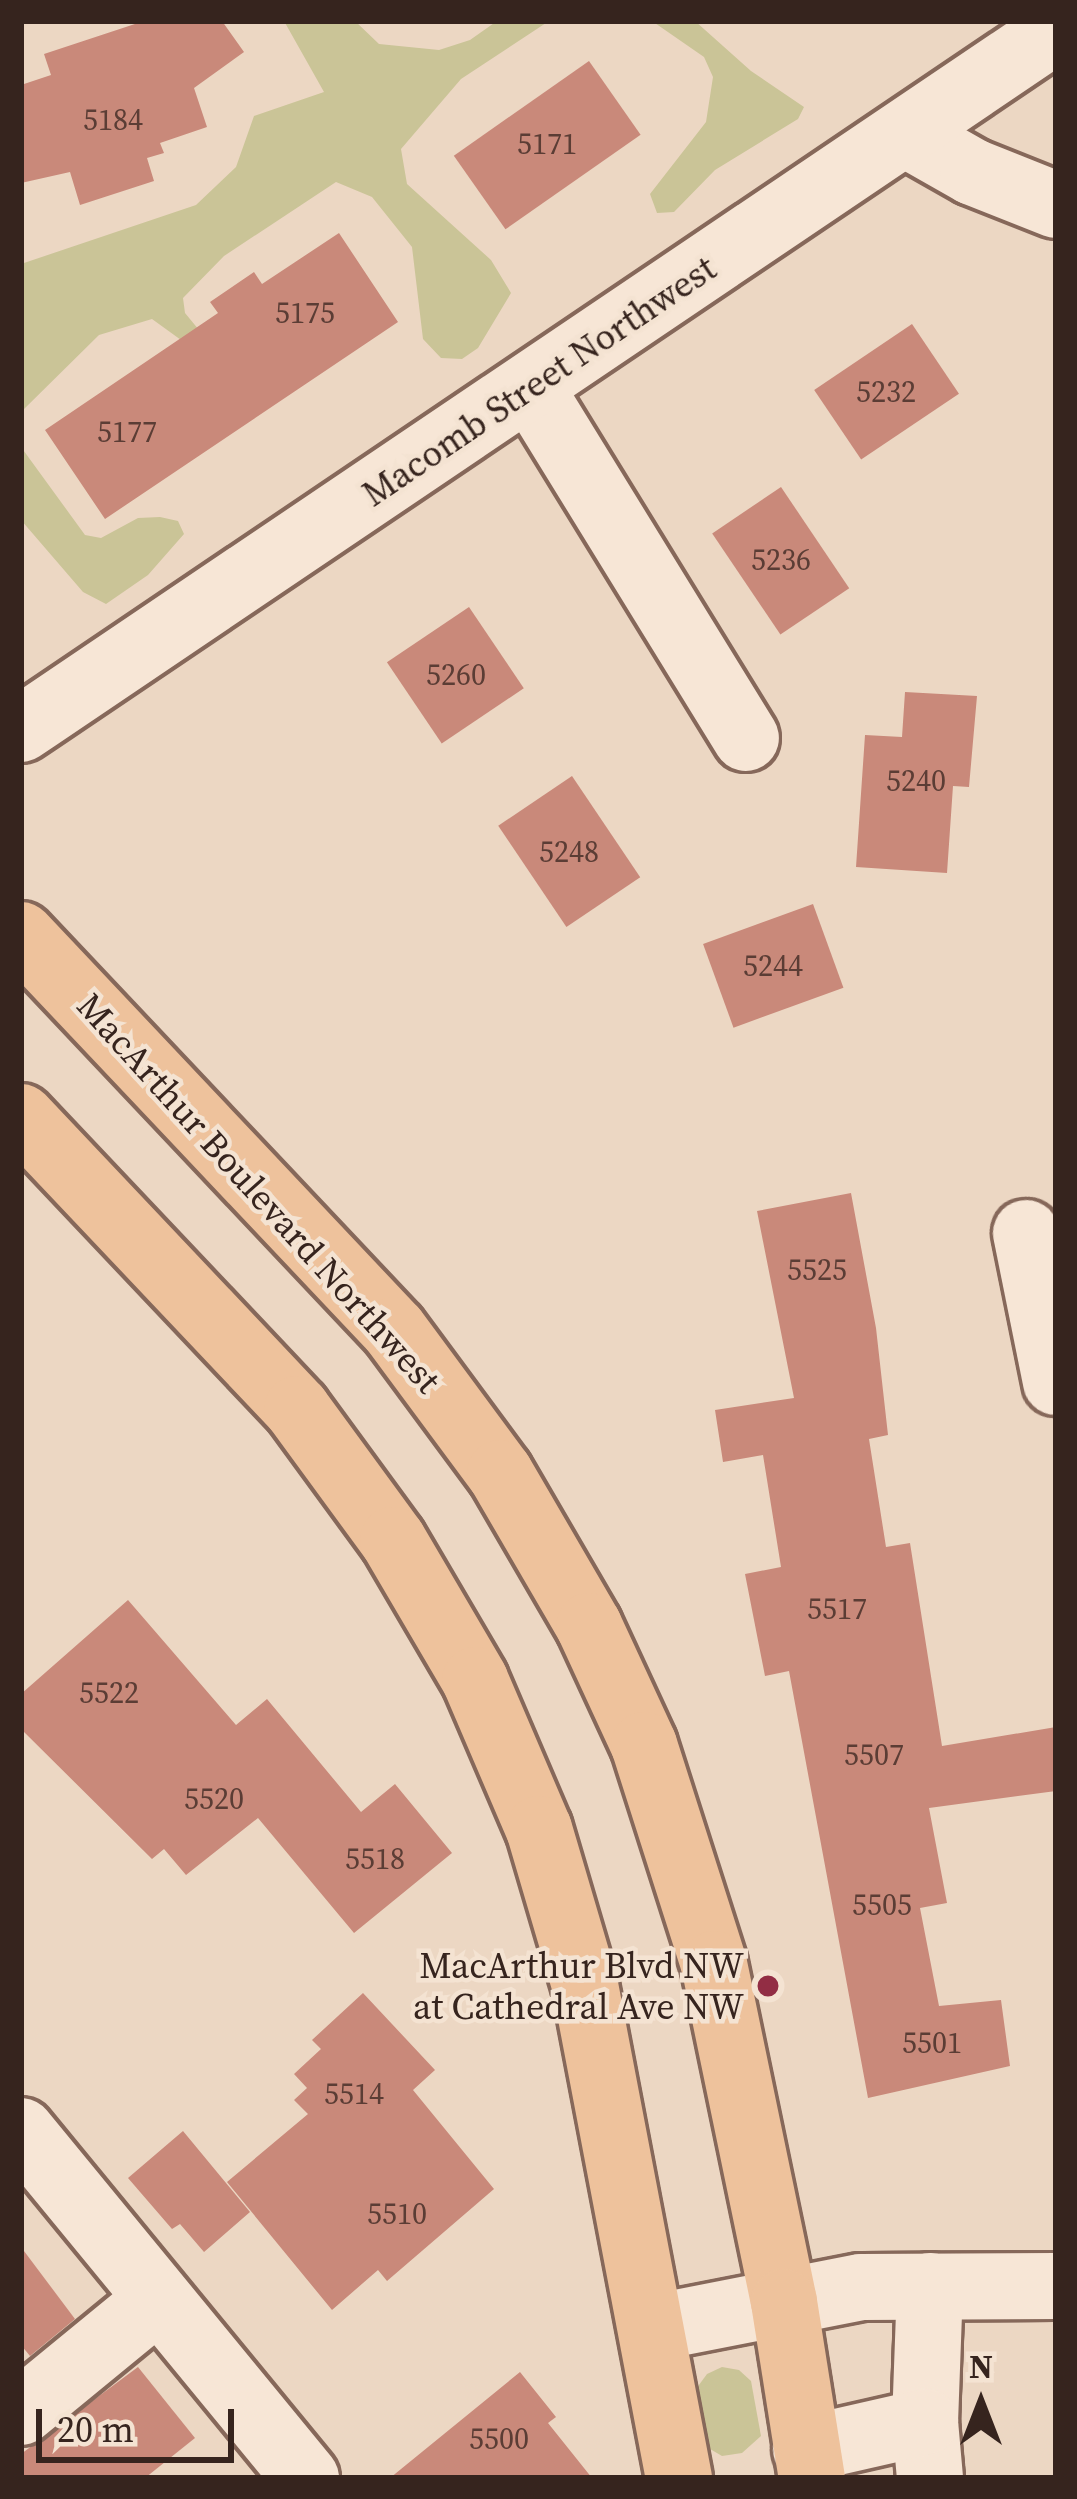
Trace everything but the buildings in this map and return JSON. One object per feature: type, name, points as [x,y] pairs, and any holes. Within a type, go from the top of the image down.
[{"type":"main road","name":"MacArthur Boulevard Northwest","points":[[21,935],[394,1330],[500,1473],[560,1574],[644,1744],[714,1964],[784,2302],[809,2463]]},
{"type":"main road","points":[[21,1117],[297,1409],[403,1555],[475,1680],[539,1829],[572,1932],[679,2478]]},
{"type":"street","name":"Macomb Street Northwest","points":[[21,729],[1056,30]]},
{"type":"street","points":[[905,134],[973,172],[1056,205]]},
{"type":"street","points":[[530,387],[746,738]]},
{"type":"street","points":[[1026,1233],[1056,1382]]},
{"type":"street","points":[[21,2131],[306,2478]]},
{"type":"street","points":[[809,2463],[927,2450],[929,2286]]},
{"type":"street","points":[[652,2328],[861,2288],[1056,2286]]},
{"type":"street","points":[[21,2412],[156,2300]]},
{"type":"shaded area","points":[[284,21],[355,21],[379,44],[439,50],[470,40],[497,21],[549,21],[461,79],[401,149],[407,184],[491,260],[511,293],[478,348],[462,359],[441,358],[423,339],[412,247],[372,197],[336,182],[224,256],[183,298],[185,313],[246,387],[152,319],[99,335],[21,412],[21,264],[196,205],[236,167],[254,116],[324,92]]},
{"type":"shaded area","points":[[652,21],[695,21],[751,71],[804,107],[798,119],[715,170],[674,212],[657,213],[650,194],[706,122],[713,77],[704,57]]},
{"type":"shaded area","points":[[21,447],[85,535],[101,538],[138,518],[160,517],[178,521],[184,534],[148,575],[106,604],[83,592],[21,520]]},
{"type":"shaded area","points":[[722,2367],[739,2370],[751,2381],[761,2436],[742,2453],[722,2456],[705,2446],[696,2389],[707,2374]]},
{"type":"place","name":"MacArthur Blvd NW at Cathedral Ave NW","points":[[768,1986]]}]
